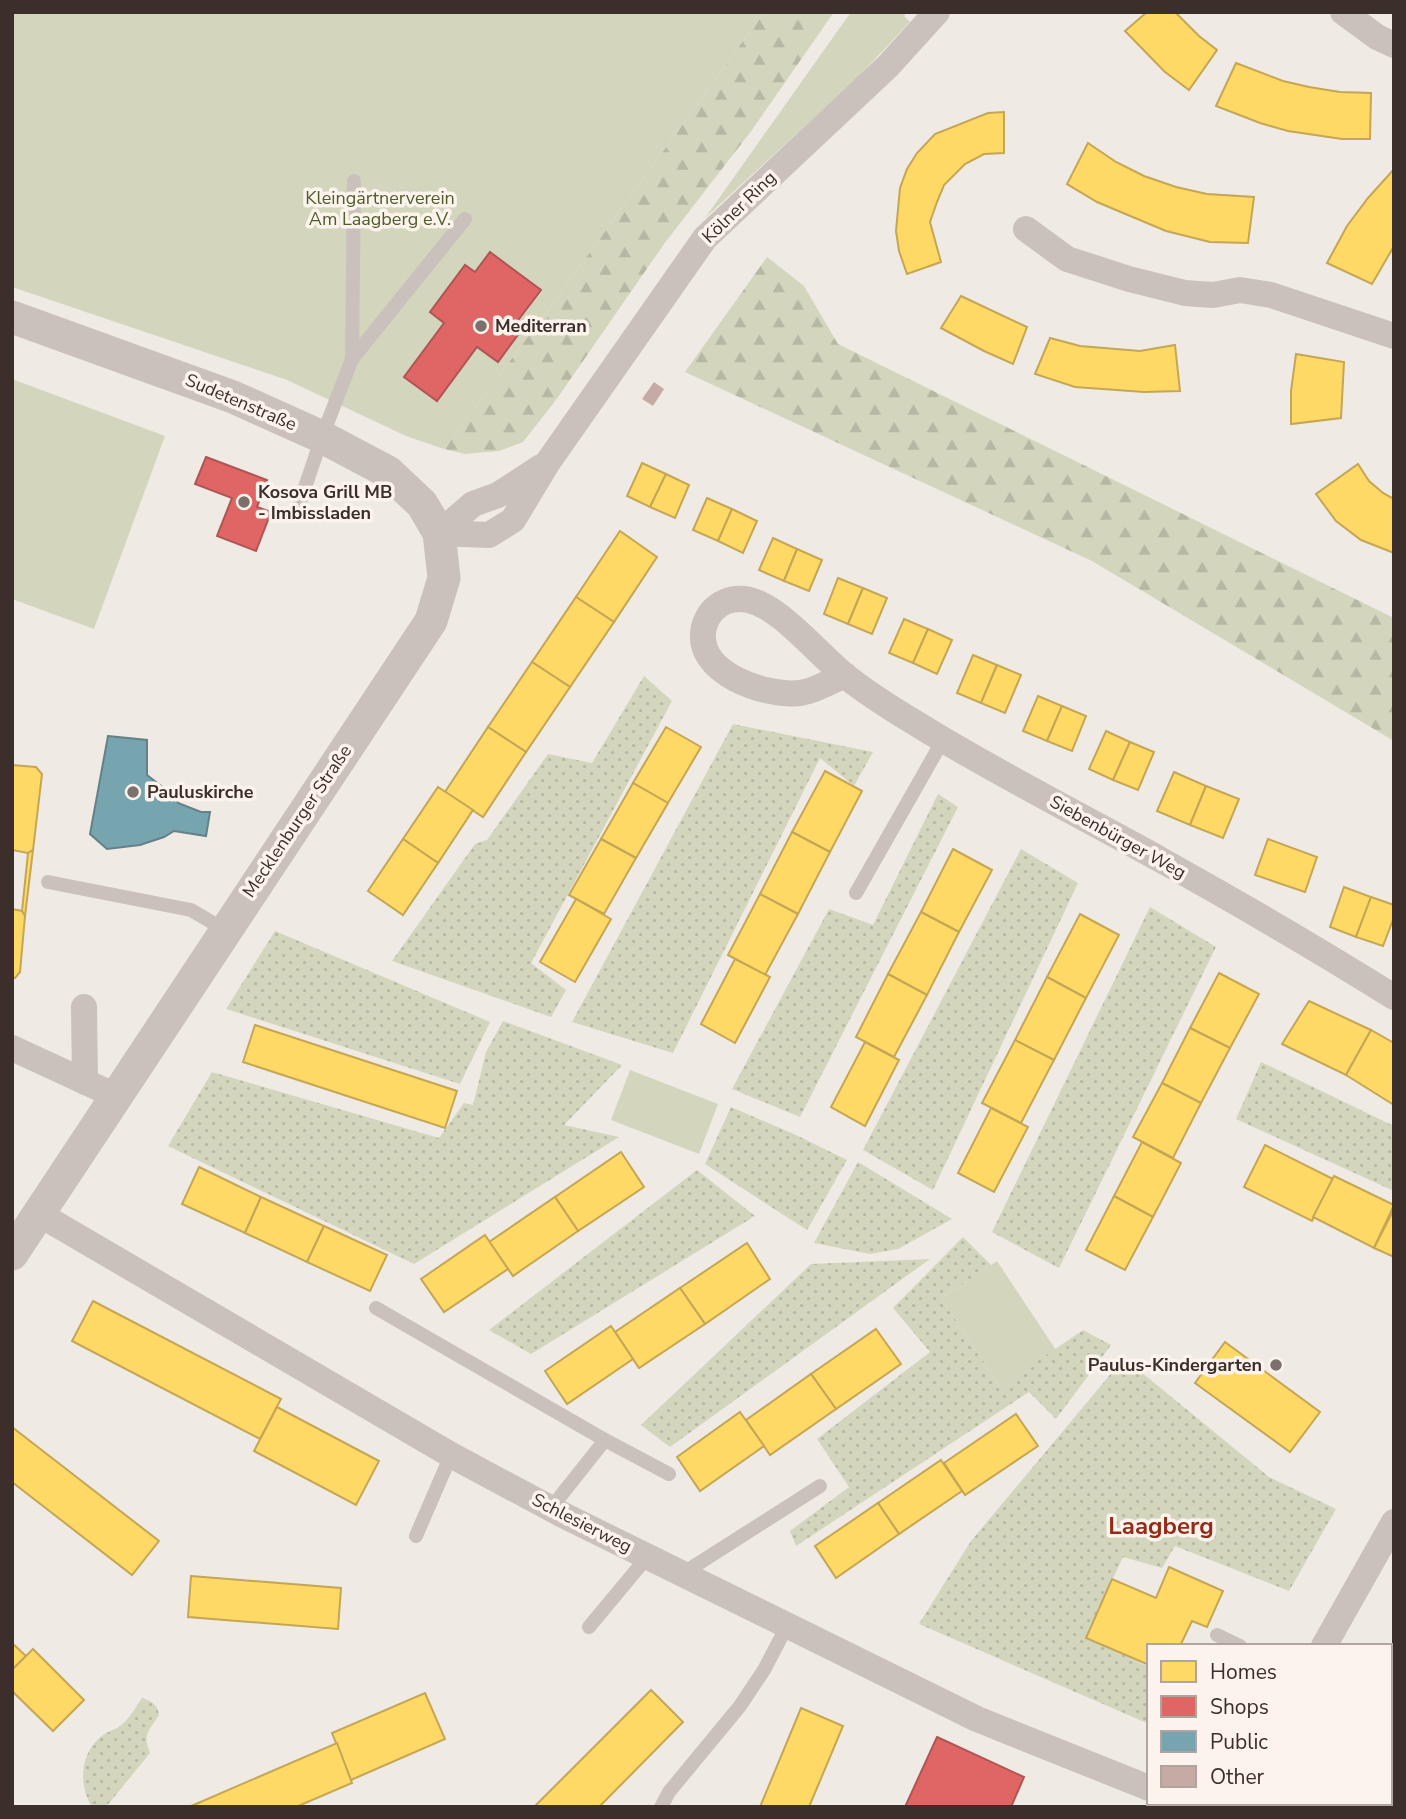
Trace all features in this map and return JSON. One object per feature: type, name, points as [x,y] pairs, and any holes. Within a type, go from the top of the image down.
[{"type":"street","name":"Kölner Ring","points":[[439,533],[473,503],[498,495],[548,461],[705,238],[888,66],[937,12]]},
{"type":"street","points":[[1343,12],[1377,37],[1394,45]]},
{"type":"street","points":[[1027,229],[1067,259],[1129,279],[1185,293],[1213,295],[1240,290],[1271,295],[1394,336]]},
{"type":"street","name":"Sudetenstraße","points":[[12,317],[211,388],[322,437],[388,472],[422,504],[439,533]]},
{"type":"street","name":"Mecklenburger Straße","points":[[12,1254],[431,621],[444,578],[439,533]]},
{"type":"street","name":"Siebenbürger Weg","points":[[845,676],[802,693],[771,691],[745,685],[713,661],[705,645],[704,629],[717,605],[731,599],[750,599],[769,608],[845,676],[943,740],[1260,915],[1394,997]]},
{"type":"street","points":[[84,1007],[85,1082]]},
{"type":"street","points":[[12,1048],[116,1096]]},
{"type":"street","name":"Schlesierweg","points":[[39,1214],[450,1455],[551,1508],[977,1719],[1147,1787]]},
{"type":"street","points":[[1325,1644],[1394,1522]]},
{"type":"lane","points":[[352,359],[354,181]]},
{"type":"lane","points":[[297,511],[352,359],[465,219]]},
{"type":"lane","points":[[856,893],[943,740]]},
{"type":"lane","points":[[48,882],[191,910],[225,930]]},
{"type":"lane","points":[[376,1307],[605,1440],[669,1474]]},
{"type":"lane","points":[[551,1508],[605,1440]]},
{"type":"lane","points":[[416,1536],[450,1455]]},
{"type":"lane","points":[[682,1574],[820,1486]]},
{"type":"lane","points":[[589,1628],[649,1556]]},
{"type":"lane","points":[[661,1807],[669,1792],[740,1706],[764,1670],[787,1626]]},
{"type":"lane","points":[[1217,1635],[1236,1644]]},
{"type":"green space","name":"Kleingärtnerverein Am Laagberg e.V.","points":[[12,12],[764,12],[444,449],[406,436],[287,380],[12,287]]},
{"type":"green space","points":[[764,12],[834,12],[752,130],[664,244],[556,400],[523,442],[499,451],[465,454],[444,449],[551,306]]},
{"type":"green space","points":[[851,12],[907,12],[904,16],[910,22],[858,77],[705,218]]},
{"type":"green space","points":[[767,257],[804,286],[838,344],[1394,618],[1394,741],[1092,561],[685,372]]},
{"type":"green space","points":[[12,379],[165,436],[94,629],[12,599]]},
{"type":"green space","points":[[644,676],[672,701],[531,963],[566,990],[551,1017],[392,961],[475,844],[487,840],[548,754],[592,763]]},
{"type":"green space","points":[[733,724],[873,752],[854,786],[820,758],[673,1053],[572,1022]]},
{"type":"green space","points":[[938,794],[958,807],[800,1117],[732,1089],[829,909],[873,925]]},
{"type":"green space","points":[[1021,849],[1078,883],[933,1190],[863,1150]]},
{"type":"green space","points":[[1150,907],[1216,947],[1059,1268],[992,1232]]},
{"type":"green space","points":[[275,931],[490,1022],[460,1084],[226,1009]]},
{"type":"green space","points":[[503,1021],[622,1065],[564,1125],[619,1137],[414,1264],[168,1146],[212,1072],[439,1138],[464,1103],[473,1105],[486,1052]]},
{"type":"green space","points":[[1261,1062],[1394,1126],[1394,1191],[1236,1119]]},
{"type":"green space","points":[[630,1070],[718,1104],[699,1154],[611,1120]]},
{"type":"green space","points":[[731,1107],[847,1160],[807,1230],[705,1164]]},
{"type":"green space","points":[[858,1162],[952,1219],[898,1249],[870,1254],[814,1243]]},
{"type":"green space","points":[[697,1170],[755,1216],[531,1354],[489,1330]]},
{"type":"green space","points":[[963,1237],[991,1265],[941,1298],[1000,1387],[1083,1330],[1111,1345],[1056,1419],[1029,1392],[796,1546],[790,1531],[849,1487],[817,1439],[930,1352],[893,1308]]},
{"type":"green space","points":[[930,1259],[670,1447],[641,1425],[811,1264]]},
{"type":"green space","points":[[997,1261],[1056,1350],[1000,1387],[941,1298]]},
{"type":"green space","points":[[1124,1358],[1269,1477],[1336,1509],[1289,1591],[1175,1546],[1162,1568],[1123,1557],[1086,1637],[1147,1666],[1147,1723],[919,1624],[971,1541]]},
{"type":"green space","points":[[142,1698],[154,1704],[159,1715],[147,1736],[150,1753],[106,1807],[92,1807],[83,1779],[89,1751],[104,1734],[124,1722]]},
{"type":"building: Homes","points":[[1147,12],[1175,12],[1217,50],[1189,90],[1165,72],[1125,31]]},
{"type":"building: Homes","points":[[1236,63],[1283,81],[1309,87],[1371,93],[1370,139],[1342,139],[1288,131],[1216,106]]},
{"type":"building: Homes","points":[[1004,112],[1004,153],[984,154],[965,164],[944,185],[930,222],[941,262],[907,274],[896,231],[900,188],[907,169],[917,153],[935,134],[988,113]]},
{"type":"building: Homes","points":[[1088,143],[1116,162],[1144,176],[1176,187],[1207,194],[1254,197],[1248,243],[1210,242],[1166,231],[1097,202],[1067,184]]},
{"type":"building: Homes","points":[[1394,169],[1394,246],[1372,284],[1327,263],[1347,226]]},
{"type":"building: Homes","points":[[961,296],[1027,327],[1013,364],[941,328]]},
{"type":"building: Homes","points":[[1050,338],[1080,346],[1140,351],[1175,345],[1180,391],[1144,392],[1075,387],[1035,374]]},
{"type":"building: Homes","points":[[1296,354],[1344,362],[1341,418],[1291,424],[1291,391]]},
{"type":"building: Homes","points":[[642,463],[666,474],[650,507],[627,496]]},
{"type":"building: Homes","points":[[1358,464],[1369,481],[1394,499],[1394,553],[1361,540],[1336,521],[1316,494]]},
{"type":"building: Homes","points":[[666,474],[689,485],[675,518],[650,507]]},
{"type":"building: Homes","points":[[707,498],[732,509],[718,541],[693,530]]},
{"type":"building: Homes","points":[[732,509],[757,521],[743,553],[718,541]]},
{"type":"building: Homes","points":[[620,531],[657,557],[614,622],[576,597]]},
{"type":"building: Homes","points":[[773,538],[797,549],[784,581],[759,570]]},
{"type":"building: Homes","points":[[797,549],[822,560],[809,591],[784,581]]},
{"type":"building: Homes","points":[[838,578],[863,588],[848,624],[824,614]]},
{"type":"building: Homes","points":[[863,588],[887,598],[872,634],[848,624]]},
{"type":"building: Homes","points":[[576,597],[614,622],[570,687],[532,662]]},
{"type":"building: Homes","points":[[904,619],[928,629],[913,663],[889,653]]},
{"type":"building: Homes","points":[[928,629],[952,640],[937,674],[913,663]]},
{"type":"building: Homes","points":[[973,655],[997,665],[981,703],[957,693]]},
{"type":"building: Homes","points":[[532,662],[570,687],[526,752],[488,727]]},
{"type":"building: Homes","points":[[997,665],[1021,675],[1005,713],[981,703]]},
{"type":"building: Homes","points":[[1038,696],[1062,706],[1047,741],[1023,731]]},
{"type":"building: Homes","points":[[1062,706],[1086,716],[1072,751],[1047,741]]},
{"type":"building: Homes","points":[[488,727],[526,752],[483,817],[445,792]]},
{"type":"building: Homes","points":[[666,727],[701,747],[668,803],[633,783]]},
{"type":"building: Homes","points":[[1106,731],[1130,742],[1113,780],[1089,769]]},
{"type":"building: Homes","points":[[1130,742],[1154,752],[1138,790],[1113,780]]},
{"type":"building: Homes","points":[[12,765],[36,767],[42,774],[33,850],[28,853],[12,850]]},
{"type":"building: Homes","points":[[825,771],[862,791],[830,852],[792,832]]},
{"type":"building: Homes","points":[[1174,772],[1206,786],[1190,825],[1157,811]]},
{"type":"building: Homes","points":[[633,783],[668,803],[636,858],[601,839]]},
{"type":"building: Homes","points":[[1206,786],[1239,799],[1223,838],[1190,825]]},
{"type":"building: Homes","points":[[438,787],[473,810],[438,863],[403,839]]},
{"type":"building: Homes","points":[[792,832],[830,852],[798,914],[760,894]]},
{"type":"building: Homes","points":[[403,839],[438,863],[403,915],[368,891]]},
{"type":"building: Homes","points":[[601,839],[636,858],[604,914],[569,895]]},
{"type":"building: Homes","points":[[1268,839],[1317,857],[1305,892],[1255,875]]},
{"type":"building: Homes","points":[[953,849],[992,870],[959,932],[921,912]]},
{"type":"building: Homes","points":[[33,850],[25,916],[22,911],[28,853]]},
{"type":"building: Homes","points":[[1344,887],[1371,897],[1356,937],[1330,927]]},
{"type":"building: Homes","points":[[760,894],[798,914],[765,975],[728,955]]},
{"type":"building: Homes","points":[[1371,897],[1394,905],[1394,917],[1383,946],[1356,937]]},
{"type":"building: Homes","points":[[576,899],[611,919],[575,982],[540,962]]},
{"type":"building: Homes","points":[[12,909],[22,911],[25,916],[20,972],[15,978],[12,978]]},
{"type":"building: Homes","points":[[921,912],[959,932],[927,995],[888,974]]},
{"type":"building: Homes","points":[[1080,914],[1119,935],[1086,998],[1047,977]]},
{"type":"building: Homes","points":[[735,959],[770,977],[735,1043],[701,1024]]},
{"type":"building: Homes","points":[[1219,973],[1259,994],[1230,1048],[1190,1028]]},
{"type":"building: Homes","points":[[888,974],[927,995],[894,1057],[856,1037]]},
{"type":"building: Homes","points":[[1047,977],[1086,998],[1054,1060],[1015,1040]]},
{"type":"building: Homes","points":[[1309,1001],[1371,1030],[1346,1075],[1282,1044]]},
{"type":"building: Homes","points":[[255,1025],[457,1091],[445,1128],[243,1062]]},
{"type":"building: Homes","points":[[1190,1028],[1230,1048],[1201,1103],[1162,1083]]},
{"type":"building: Homes","points":[[1371,1030],[1394,1043],[1394,1105],[1346,1075]]},
{"type":"building: Homes","points":[[1015,1040],[1054,1060],[1021,1123],[982,1103]]},
{"type":"building: Homes","points":[[865,1042],[899,1060],[865,1126],[831,1107]]},
{"type":"building: Homes","points":[[1162,1083],[1201,1103],[1173,1158],[1133,1137]]},
{"type":"building: Homes","points":[[991,1108],[1028,1127],[994,1192],[958,1173]]},
{"type":"building: Homes","points":[[1142,1142],[1181,1163],[1153,1217],[1114,1196]]},
{"type":"building: Homes","points":[[1265,1145],[1333,1179],[1312,1221],[1244,1187]]},
{"type":"building: Homes","points":[[621,1152],[644,1187],[578,1231],[555,1197]]},
{"type":"building: Homes","points":[[199,1167],[261,1197],[245,1233],[182,1204]]},
{"type":"building: Homes","points":[[1334,1176],[1394,1205],[1374,1248],[1313,1217]]},
{"type":"building: Homes","points":[[1114,1196],[1153,1217],[1125,1270],[1086,1250]]},
{"type":"building: Homes","points":[[261,1197],[324,1226],[307,1262],[245,1233]]},
{"type":"building: Homes","points":[[555,1197],[578,1231],[513,1276],[489,1242]]},
{"type":"building: Homes","points":[[1394,1209],[1394,1257],[1374,1248]]},
{"type":"building: Homes","points":[[324,1226],[387,1255],[370,1291],[307,1262]]},
{"type":"building: Homes","points":[[485,1235],[508,1269],[444,1312],[421,1279]]},
{"type":"building: Homes","points":[[747,1243],[770,1279],[705,1324],[680,1288]]},
{"type":"building: Homes","points":[[680,1288],[705,1324],[639,1368],[615,1332]]},
{"type":"building: Homes","points":[[93,1301],[281,1399],[260,1439],[72,1341]]},
{"type":"building: Homes","points":[[611,1326],[633,1359],[567,1404],[545,1371]]},
{"type":"building: Homes","points":[[876,1329],[901,1364],[836,1409],[811,1374]]},
{"type":"building: Homes","points":[[1225,1342],[1320,1412],[1290,1452],[1195,1383]]},
{"type":"building: Homes","points":[[811,1374],[836,1409],[770,1455],[746,1420]]},
{"type":"building: Homes","points":[[277,1407],[379,1461],[356,1505],[254,1451]]},
{"type":"building: Homes","points":[[740,1412],[764,1446],[700,1491],[677,1457]]},
{"type":"building: Homes","points":[[1016,1414],[1038,1446],[965,1495],[944,1463]]},
{"type":"building: Homes","points":[[12,1427],[159,1541],[132,1575],[12,1482]]},
{"type":"building: Homes","points":[[941,1460],[962,1491],[899,1534],[878,1503]]},
{"type":"building: Homes","points":[[878,1503],[899,1534],[836,1578],[815,1546]]},
{"type":"building: Homes","points":[[1169,1567],[1223,1591],[1207,1627],[1192,1621],[1181,1644],[1147,1644],[1147,1664],[1086,1638],[1112,1579],[1156,1598]]},
{"type":"building: Homes","points":[[191,1576],[341,1588],[338,1629],[188,1617]]},
{"type":"building: Homes","points":[[12,1643],[26,1656],[12,1670]]},
{"type":"building: Homes","points":[[33,1649],[84,1700],[53,1731],[12,1691],[12,1670]]},
{"type":"building: Homes","points":[[1392,1665],[1394,1666],[1392,1735]]},
{"type":"building: Homes","points":[[651,1690],[683,1722],[599,1807],[534,1807]]},
{"type":"building: Homes","points":[[425,1693],[445,1739],[351,1780],[332,1733]]},
{"type":"building: Homes","points":[[801,1708],[843,1726],[809,1807],[760,1807]]},
{"type":"building: Homes","points":[[337,1743],[352,1783],[296,1807],[189,1807]]},
{"type":"building: Homes","points":[[1392,1749],[1394,1807],[1370,1805],[1392,1805]]},
{"type":"building: Shops","name":"Mediterran","points":[[490,252],[541,290],[516,323],[523,328],[498,362],[477,347],[437,401],[404,377],[444,323],[430,312],[465,265],[475,272]]},
{"type":"building: Shops","name":"Kosova Grill MB - Imbissladen","points":[[206,457],[267,480],[257,507],[271,512],[256,551],[217,536],[232,498],[195,484]]},
{"type":"building: Shops","points":[[937,1737],[1024,1777],[1011,1807],[905,1807]]},
{"type":"building: Public","name":"Pauluskirche","points":[[108,736],[147,740],[147,775],[174,796],[178,803],[201,812],[210,812],[206,836],[174,831],[140,845],[107,849],[90,834]]},
{"type":"building: Other","points":[[654,382],[664,389],[653,406],[642,399]]},
{"type":"place","name":"Mediterran","points":[[481,326]]},
{"type":"place","name":"Kosova Grill MB - Imbissladen","points":[[244,502]]},
{"type":"place","name":"Pauluskirche","points":[[133,792]]},
{"type":"place","name":"Paulus-Kindergarten","points":[[1276,1365]]},
{"type":"district","name":"Laagberg","points":[[1161,1526]]}]
